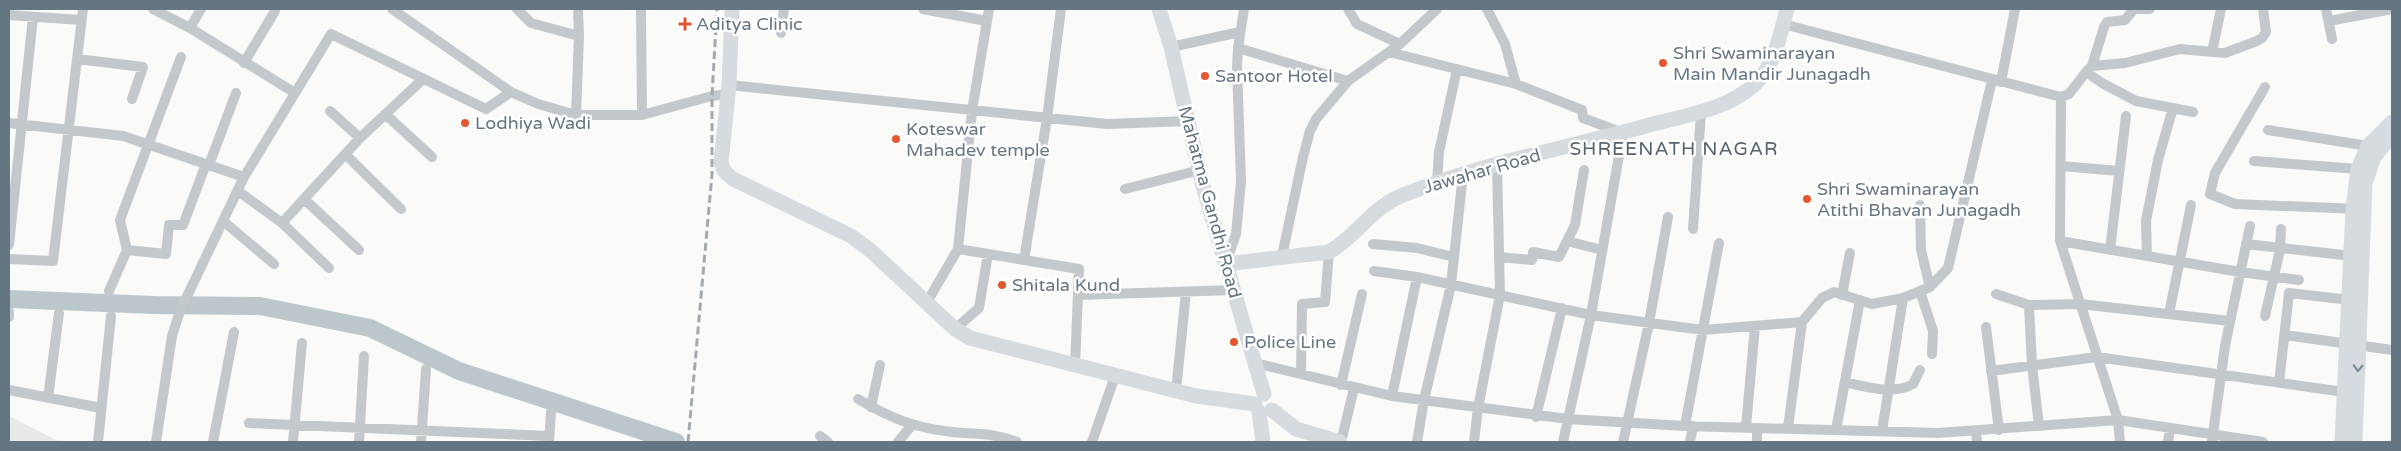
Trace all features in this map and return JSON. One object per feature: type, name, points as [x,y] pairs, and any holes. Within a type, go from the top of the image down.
[{"type":"main road","points":[[732,9],[729,89],[721,162],[724,171],[744,185],[851,236],[870,250],[955,329],[970,338],[1176,391],[1264,407],[1296,428],[1340,442]]},
{"type":"main road","name":"Mahatma Gandhi Road","points":[[1159,9],[1171,47],[1200,170],[1225,264],[1255,363],[1272,442]]},
{"type":"main road","name":"Jawahar Road","points":[[1225,264],[1282,256],[1317,255],[1329,252],[1340,246],[1375,211],[1389,201],[1437,182],[1701,112],[1743,92],[1755,84],[1770,64],[1787,9]]},
{"type":"main road","points":[[2355,442],[2354,345],[2359,209],[2358,169],[2368,146],[2392,122]]},
{"type":"main road","points":[[2342,442],[2344,392],[2354,345],[2350,300],[2352,256],[2359,209],[2369,168],[2381,146],[2392,135]]},
{"type":"main road","name":"Mahatma Gandhi Road","points":[[1262,442],[1264,407]]},
{"type":"street","points":[[9,259],[53,261],[83,9]]},
{"type":"street","points":[[153,9],[190,28],[295,93]]},
{"type":"street","points":[[190,28],[201,9]]},
{"type":"street","points":[[392,9],[404,12],[511,92],[538,104],[576,116],[642,115],[712,96],[729,89],[1107,124],[1189,121]]},
{"type":"street","points":[[518,9],[531,23],[579,36]]},
{"type":"street","points":[[576,116],[579,36],[578,9]]},
{"type":"street","points":[[641,9],[642,115]]},
{"type":"street","points":[[781,33],[784,9]]},
{"type":"street","points":[[922,9],[987,21]]},
{"type":"street","points":[[927,302],[958,249],[972,111],[989,9]]},
{"type":"street","points":[[1024,260],[1047,118],[1061,9]]},
{"type":"street","points":[[1225,264],[1236,234],[1241,174],[1238,48],[1244,9]]},
{"type":"street","points":[[1348,9],[1357,24],[1400,44]]},
{"type":"street","points":[[1282,256],[1310,131],[1327,103],[1348,81],[1400,44],[1437,9]]},
{"type":"street","points":[[1487,9],[1505,44],[1516,84]]},
{"type":"street","points":[[1788,428],[1802,322],[1822,298],[1834,292],[1872,304],[1903,298],[1930,287],[1948,268],[2015,9]]},
{"type":"street","points":[[1783,24],[2061,97],[2069,94],[2089,69],[2107,22],[2126,20],[2134,10],[2150,9]]},
{"type":"street","points":[[2212,52],[2220,9]]},
{"type":"street","points":[[2089,69],[2125,64],[2180,49],[2224,53],[2262,38],[2266,32],[2263,9]]},
{"type":"street","points":[[2326,9],[2332,40]]},
{"type":"street","points":[[2328,21],[2392,9]]},
{"type":"street","points":[[244,63],[275,10]]},
{"type":"street","points":[[9,15],[81,20]]},
{"type":"street","points":[[9,245],[20,125],[34,17]]},
{"type":"street","points":[[1171,47],[1240,32]]},
{"type":"street","points":[[156,442],[172,336],[189,290],[244,177],[331,34],[486,109],[511,92]]},
{"type":"street","points":[[1238,48],[1348,81]]},
{"type":"street","points":[[1389,52],[1516,84],[1582,110],[1583,118],[1623,133],[1591,315],[1563,442]]},
{"type":"street","points":[[109,291],[127,250],[120,220],[181,57]]},
{"type":"street","points":[[77,60],[144,67],[132,99]]},
{"type":"street","points":[[1437,182],[1439,152],[1457,69]]},
{"type":"street","points":[[2089,69],[2102,83],[2136,101],[2193,112]]},
{"type":"street","points":[[282,223],[360,138],[423,78]]},
{"type":"street","points":[[2265,87],[2215,173],[2210,194],[2235,204],[2359,209]]},
{"type":"street","points":[[127,250],[166,254],[169,225],[183,225],[236,93]]},
{"type":"street","points":[[2061,97],[2060,241],[2118,420],[2120,442]]},
{"type":"street","points":[[2147,256],[2146,221],[2158,160],[2173,108]]},
{"type":"street","points":[[330,110],[360,138]]},
{"type":"street","points":[[1693,228],[1701,112]]},
{"type":"street","points":[[385,114],[432,157]]},
{"type":"street","points":[[2110,250],[2126,116]]},
{"type":"street","points":[[9,123],[124,136],[244,177]]},
{"type":"street","points":[[2268,130],[2368,146]]},
{"type":"street","points":[[346,154],[401,209]]},
{"type":"street","points":[[2254,161],[2358,169]]},
{"type":"street","points":[[1474,442],[1478,408],[1500,295],[1497,165]]},
{"type":"street","points":[[2061,166],[2119,171]]},
{"type":"street","points":[[1125,190],[1200,170]]},
{"type":"street","points":[[1499,257],[1532,260],[1533,252],[1559,257],[1575,226],[1584,170]]},
{"type":"street","points":[[1417,442],[1424,400],[1451,285],[1464,174]]},
{"type":"street","points":[[238,191],[282,223],[330,268]]},
{"type":"street","points":[[304,199],[359,250]]},
{"type":"street","points":[[1920,205],[1921,250],[1930,287]]},
{"type":"street","points":[[2169,314],[2178,261],[2191,206]]},
{"type":"street","points":[[1623,442],[1649,323],[1668,217]]},
{"type":"street","points":[[223,221],[274,264]]},
{"type":"street","points":[[2213,439],[2230,320],[2250,226]]},
{"type":"street","points":[[2264,316],[2280,250],[2281,229]]},
{"type":"street","points":[[1567,241],[1602,250]]},
{"type":"street","points":[[2060,241],[2240,272],[2299,280]]},
{"type":"street","points":[[1690,442],[1689,426],[1718,243]]},
{"type":"street","points":[[1373,244],[1417,248],[1454,257]]},
{"type":"street","points":[[2246,244],[2280,250],[2352,256]]},
{"type":"street","points":[[958,249],[1079,269],[1075,366]]},
{"type":"street","points":[[1301,374],[1302,304],[1325,302],[1329,252]]},
{"type":"street","points":[[1842,295],[1850,253]]},
{"type":"street","points":[[955,329],[979,308],[988,254]]},
{"type":"street","points":[[1374,271],[1416,276],[1591,315],[1703,330],[1802,322]]},
{"type":"street","points":[[1392,396],[1416,276]]},
{"type":"street","points":[[1078,295],[1233,290]]},
{"type":"street","points":[[1920,291],[1933,331],[1932,354]]},
{"type":"street","points":[[1176,391],[1186,292]]},
{"type":"street","points":[[2279,384],[2290,293],[2350,300]]},
{"type":"street","points":[[1341,385],[1362,294]]},
{"type":"street","points":[[1996,294],[2029,306],[2080,304],[2230,320]]},
{"type":"street","points":[[1882,431],[1903,298]]},
{"type":"street","points":[[1836,430],[1860,300]]},
{"type":"street","points":[[2029,306],[2032,366],[2040,426]]},
{"type":"street","points":[[1536,416],[1562,308]]},
{"type":"street","points":[[9,312],[9,317]]},
{"type":"street","points":[[48,398],[59,313]]},
{"type":"street","points":[[98,442],[112,316]]},
{"type":"street","points":[[1746,427],[1756,326]]},
{"type":"street","points":[[1986,327],[1998,430]]},
{"type":"street","points":[[213,442],[234,332]]},
{"type":"street","points":[[2285,335],[2392,350]]},
{"type":"street","points":[[293,442],[302,343]]},
{"type":"street","points":[[358,442],[364,356]]},
{"type":"street","points":[[1991,371],[2097,356],[2344,392]]},
{"type":"street","points":[[1255,363],[1392,396],[1568,419],[1689,426],[1882,431],[1938,437],[1955,437],[1976,431],[2118,420],[2170,428],[2213,439],[2262,442]]},
{"type":"street","points":[[871,407],[880,365]]},
{"type":"street","points":[[421,442],[426,369]]},
{"type":"street","points":[[1845,382],[1889,389],[1908,387],[1913,384],[1920,370]]},
{"type":"street","points":[[1092,442],[1114,376]]},
{"type":"street","points":[[1340,442],[1354,388]]},
{"type":"street","points":[[9,390],[101,408]]},
{"type":"street","points":[[858,399],[893,419],[912,425],[951,432],[991,434],[1017,442]]},
{"type":"street","points":[[249,423],[421,430],[549,439],[551,412]]},
{"type":"street","points":[[898,442],[912,425]]},
{"type":"street","points":[[1757,428],[1757,442]]},
{"type":"street","points":[[2168,442],[2170,428]]},
{"type":"street","points":[[1976,431],[1977,442]]},
{"type":"shaded area","points":[[9,416],[60,442],[9,442]]},
{"type":"waterway","points":[[9,299],[154,305],[260,306],[370,328],[459,371],[676,442]]},
{"type":"railway","points":[[688,442],[712,174],[712,96],[717,9]]},
{"type":"place","name":"Aditya Clinic","points":[[685,24]]},
{"type":"place","name":"Shri Swaminarayan Main Mandir Junagadh","points":[[1663,63]]},
{"type":"place","name":"Santoor Hotel","points":[[1205,76]]},
{"type":"place","name":"Lodhiya Wadi","points":[[465,123]]},
{"type":"place","name":"Koteswar Mahadev temple","points":[[896,139]]},
{"type":"place","name":"Shri Swaminarayan Atithi Bhavan Junagadh","points":[[1807,199]]},
{"type":"place","name":"Shitala Kund","points":[[1002,285]]},
{"type":"place","name":"Police Line","points":[[1234,342]]},
{"type":"district","name":"SHREENATH NAGAR","points":[[1674,149]]}]
